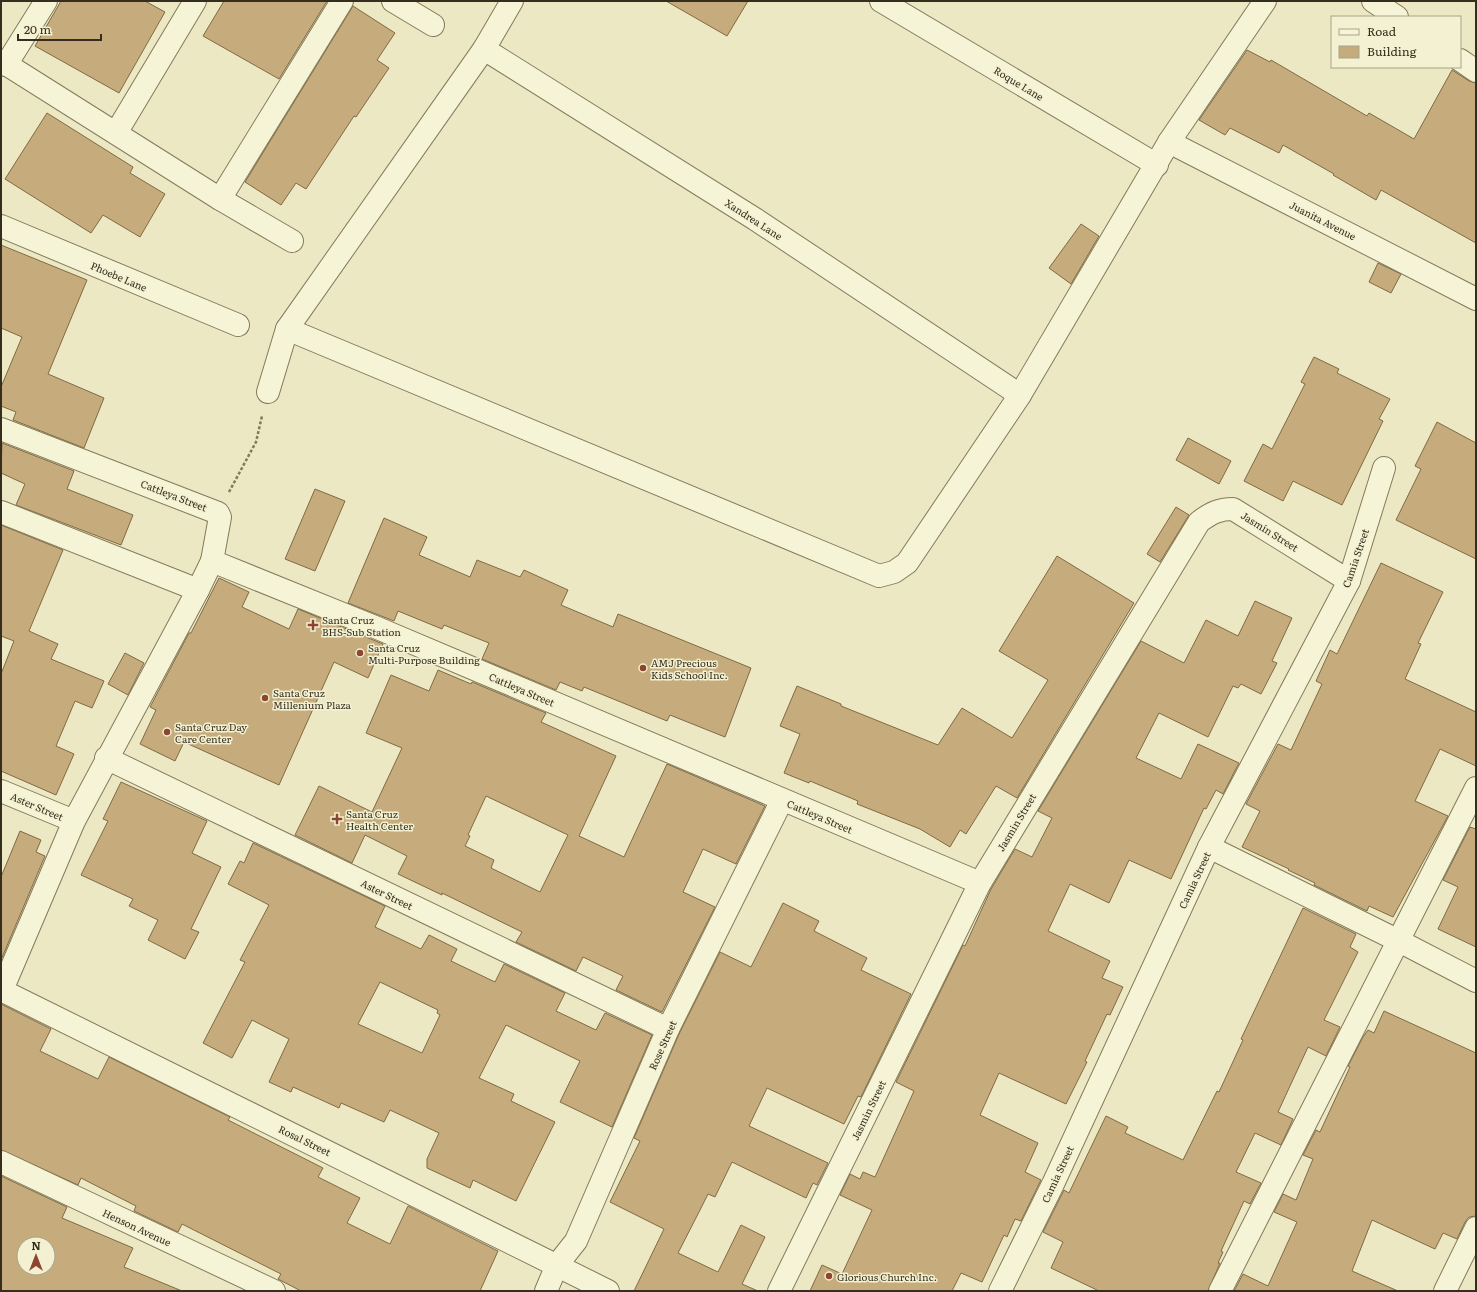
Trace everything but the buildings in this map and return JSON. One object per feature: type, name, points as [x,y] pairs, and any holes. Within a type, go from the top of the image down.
[{"type":"street","points":[[46,1],[4,63],[220,199],[292,240]]},
{"type":"street","points":[[116,133],[195,1]]},
{"type":"street","points":[[220,199],[342,1]]},
{"type":"street","points":[[393,1],[433,25]]},
{"type":"street","points":[[268,392],[288,329],[484,49],[512,1]]},
{"type":"street","name":"Roque Lane","points":[[881,1],[1157,165]]},
{"type":"street","points":[[288,329],[879,576],[894,572],[907,563],[1020,395],[1157,165],[1169,142],[1265,1]]},
{"type":"street","points":[[1373,1],[1396,16]]},
{"type":"street","name":"Xandrea Lane","points":[[484,49],[755,219],[1020,395]]},
{"type":"street","points":[[1461,61],[1476,71]]},
{"type":"street","name":"Juanita Avenue","points":[[1169,142],[1476,299]]},
{"type":"street","name":"Phoebe Lane","points":[[1,226],[238,325]]},
{"type":"street","name":"Cattleya Street","points":[[1,429],[218,513],[220,518],[212,561],[375,627],[980,883]]},
{"type":"street","name":"Camia Street","points":[[1000,1291],[1053,1184],[1210,847],[1349,581],[1384,468]]},
{"type":"street","name":"Jasmin Street","points":[[780,1291],[980,883],[1199,522],[1210,514],[1221,509],[1234,509],[1349,581]]},
{"type":"street","points":[[1,512],[198,590]]},
{"type":"street","points":[[2,990],[74,821],[106,758],[198,590],[212,561]]},
{"type":"street","name":"Aster Street","points":[[106,758],[668,1029]]},
{"type":"street","points":[[1220,1291],[1476,788]]},
{"type":"street","name":"Aster Street","points":[[1,791],[74,821]]},
{"type":"street","name":"Rose Street","points":[[546,1291],[557,1265],[576,1241],[668,1029],[782,800]]},
{"type":"street","points":[[1210,847],[1476,981]]},
{"type":"street","name":"Rosal Street","points":[[2,990],[608,1291]]},
{"type":"street","name":"Henson Avenue","points":[[1,1162],[274,1291]]},
{"type":"street","points":[[1445,1291],[1476,1228]]},
{"type":"path","points":[[218,513],[256,442],[268,392]]},
{"type":"place","name":"Santa Cruz BHS-Sub Station","points":[[313,625]]},
{"type":"place","name":"Santa Cruz Multi-Purpose Building","points":[[360,653]]},
{"type":"place","name":"AMJ Precious Kids School Inc.","points":[[643,668]]},
{"type":"place","name":"Santa Cruz Millenium Plaza","points":[[265,698]]},
{"type":"place","name":"Santa Cruz Day Care Center","points":[[167,732]]},
{"type":"place","name":"Santa Cruz Health Center","points":[[337,819]]},
{"type":"place","name":"Glorious Church Inc.","points":[[829,1276]]}]
